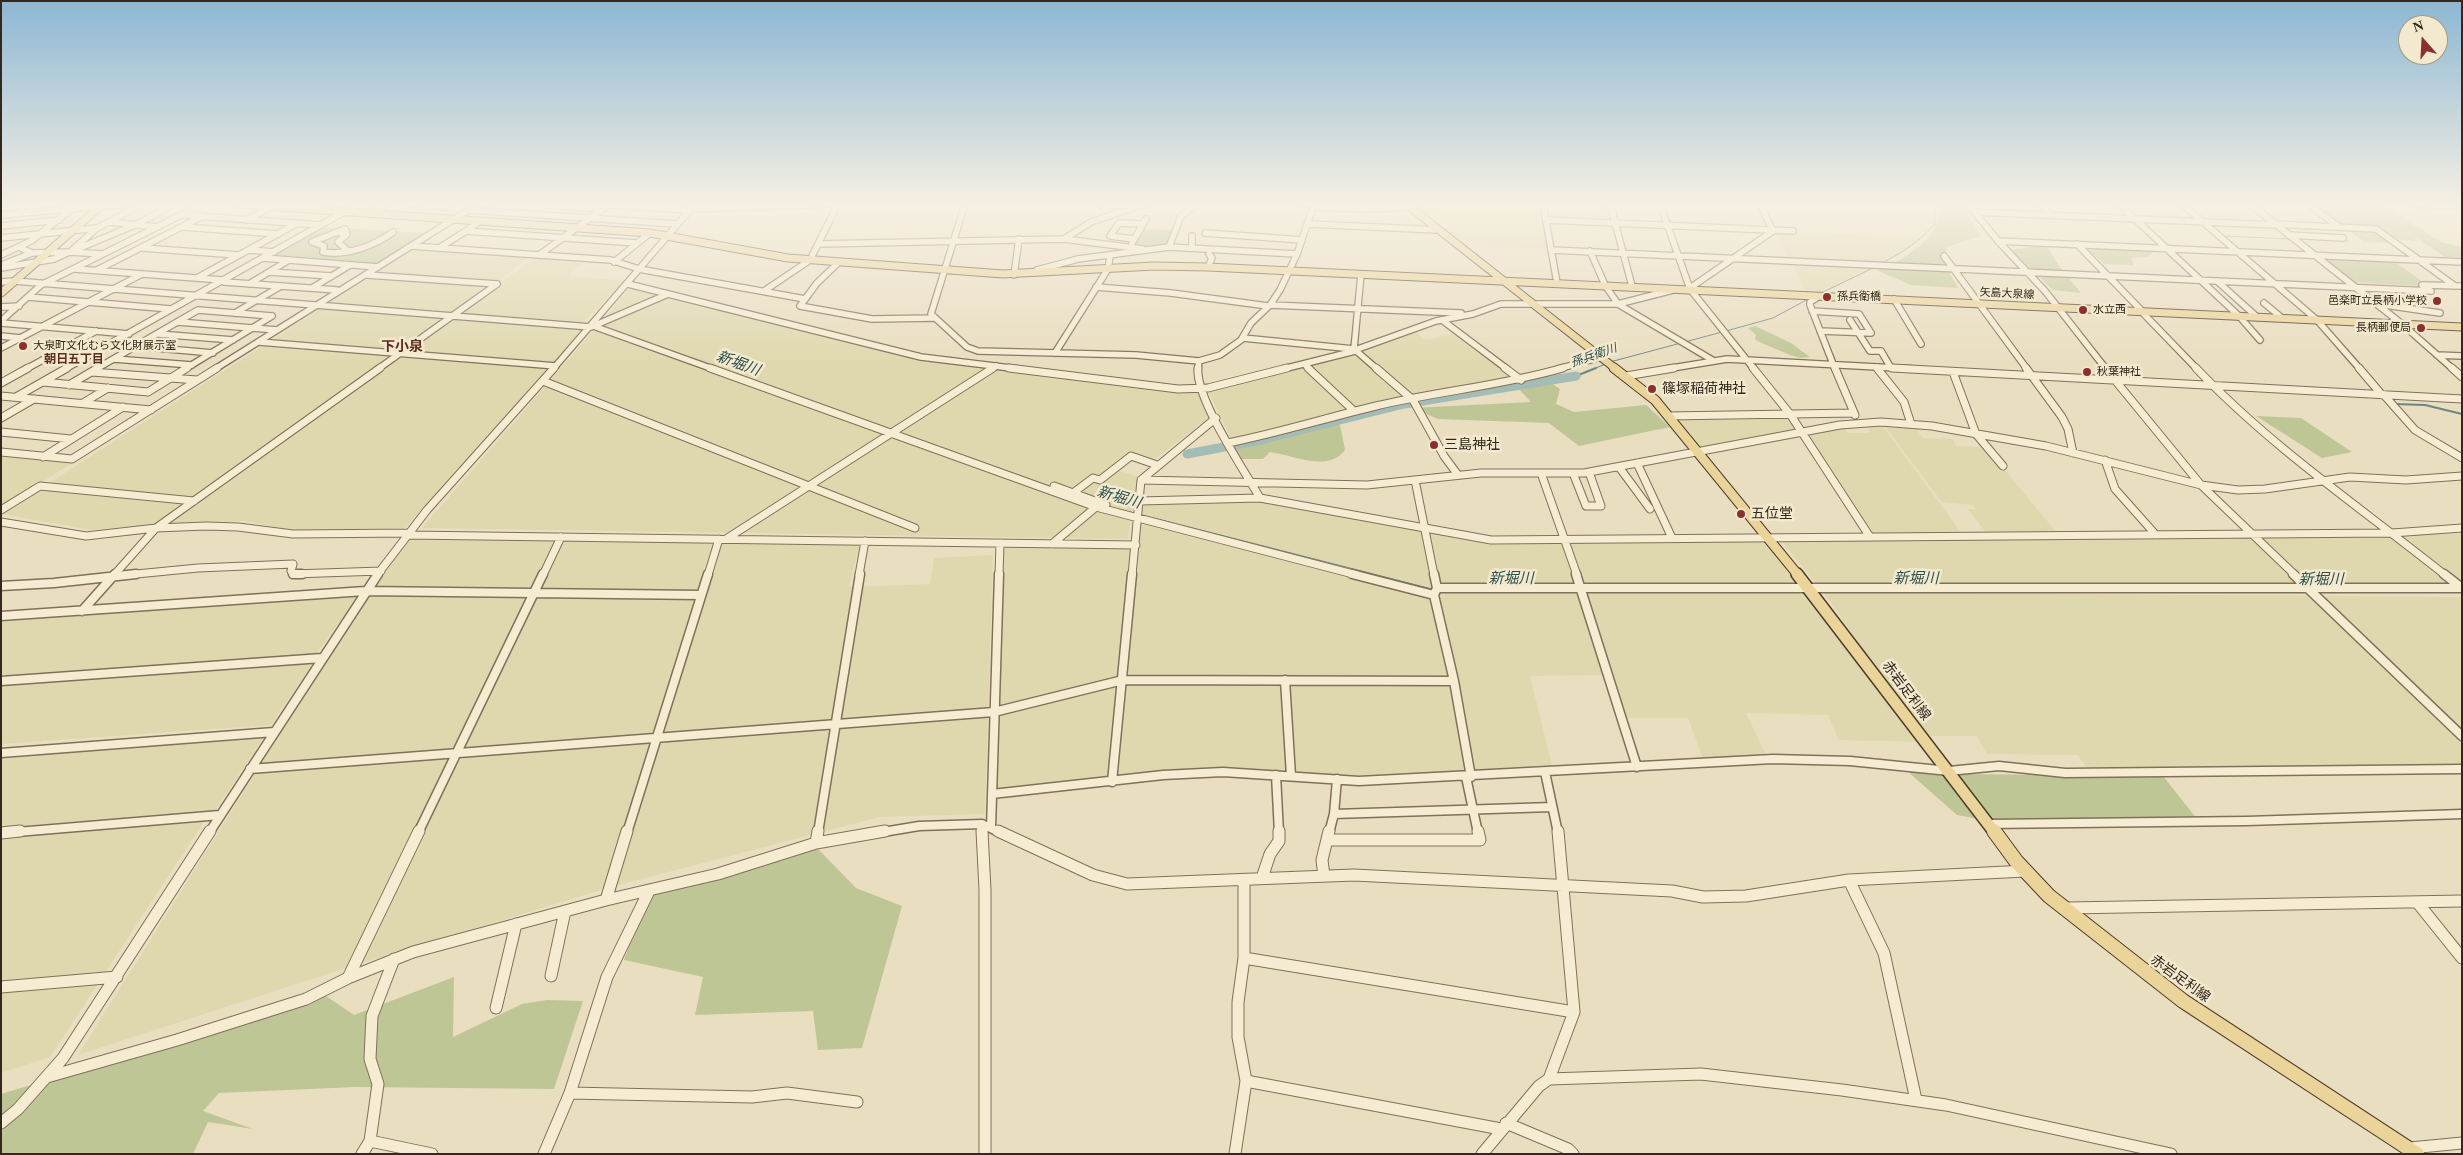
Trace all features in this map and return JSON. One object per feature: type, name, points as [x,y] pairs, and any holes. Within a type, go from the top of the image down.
[{"type":"main road","points":[[1,293],[41,258]]},
{"type":"main road","name":"矢島大泉線","points":[[794,258],[1018,275],[1154,266],[1289,270],[2461,327]]},
{"type":"main road","name":"赤岩足利線","points":[[1475,258],[1650,395],[1769,537],[2025,871],[2063,908],[2158,983],[2211,1021],[2413,1151]]},
{"type":"street","points":[[1,266],[20,258]]},
{"type":"street","points":[[1,266],[57,258]]},
{"type":"street","points":[[1,322],[43,284],[95,258]]},
{"type":"street","points":[[96,270],[120,258]]},
{"type":"street","points":[[197,278],[233,258]]},
{"type":"street","points":[[16,397],[263,258],[379,267]]},
{"type":"street","points":[[1,452],[72,459],[393,258]]},
{"type":"street","points":[[570,258],[614,262],[639,269],[804,299]]},
{"type":"street","points":[[614,262],[619,258]]},
{"type":"street","points":[[1,1124],[48,1078],[63,1058],[365,591],[428,510],[556,366],[594,327],[648,258]]},
{"type":"street","points":[[948,258],[931,314],[971,349],[1199,361],[1220,355],[1243,338],[1257,315],[1269,305],[1295,258]]},
{"type":"street","points":[[1018,258],[1018,275],[1078,260],[1095,258]]},
{"type":"street","points":[[1055,353],[1108,269],[1110,258]]},
{"type":"street","points":[[1208,267],[1212,258]]},
{"type":"street","points":[[1552,258],[1557,283]]},
{"type":"street","points":[[1593,258],[1605,285],[1618,304],[1714,361]]},
{"type":"street","points":[[1624,258],[1632,286]]},
{"type":"street","points":[[1679,258],[1690,289],[1790,414],[1870,537]]},
{"type":"street","points":[[1690,289],[1734,258],[2431,291],[2422,285],[2459,286]]},
{"type":"street","points":[[1946,258],[2065,422],[2073,453]]},
{"type":"street","points":[[2015,258],[2057,307],[2201,485],[2462,736]]},
{"type":"street","points":[[2091,258],[2212,386],[2263,432],[2462,588]]},
{"type":"street","points":[[2177,258],[2239,316],[2260,340]]},
{"type":"street","points":[[2245,258],[2317,320],[2415,430],[2462,458]]},
{"type":"street","points":[[2318,258],[2402,324],[2462,377]]},
{"type":"street","points":[[2375,258],[2462,262]]},
{"type":"street","points":[[2416,258],[2459,286]]},
{"type":"street","points":[[249,284],[290,260]]},
{"type":"street","points":[[764,291],[810,260]]},
{"type":"street","points":[[839,262],[818,280],[800,306],[840,316],[886,320],[934,318]]},
{"type":"street","points":[[312,288],[350,264]]},
{"type":"street","points":[[74,269],[337,290]]},
{"type":"street","points":[[269,272],[332,276]]},
{"type":"street","points":[[1,348],[142,274]]},
{"type":"street","points":[[82,611],[156,528],[497,284],[366,274]]},
{"type":"street","points":[[1355,350],[1361,274]]},
{"type":"street","points":[[1,282],[14,281],[594,327],[1096,508],[1138,516],[1435,591],[1581,587],[2462,588]]},
{"type":"street","points":[[2217,281],[2257,317]]},
{"type":"street","points":[[628,284],[921,357],[1178,389],[1201,389],[1304,364],[1355,350],[1442,320],[1473,314],[1501,304],[1618,304],[1677,289]]},
{"type":"street","points":[[234,314],[281,286]]},
{"type":"street","points":[[1096,287],[1269,305],[1473,314]]},
{"type":"street","points":[[594,327],[668,294]]},
{"type":"street","points":[[1817,296],[1810,302],[1812,311],[1854,413],[1861,423]]},
{"type":"street","points":[[28,298],[172,309]]},
{"type":"street","points":[[1894,300],[1921,344]]},
{"type":"street","points":[[2264,303],[2282,318]]},
{"type":"street","points":[[2376,304],[2440,313]]},
{"type":"street","points":[[1,307],[18,306]]},
{"type":"street","points":[[43,382],[69,385],[148,392],[272,316],[198,310],[69,385]]},
{"type":"street","points":[[1812,311],[1859,314],[1871,333],[1820,332]]},
{"type":"street","points":[[1442,320],[1521,380]]},
{"type":"street","points":[[1850,320],[1870,351],[1881,351],[1891,368]]},
{"type":"street","points":[[1,322],[129,334]]},
{"type":"street","points":[[178,322],[277,330]]},
{"type":"street","points":[[1,383],[96,331]]},
{"type":"street","points":[[158,334],[233,340]]},
{"type":"street","points":[[1,336],[21,338]]},
{"type":"street","points":[[1243,338],[1355,350],[1413,400],[1444,456],[1458,475]]},
{"type":"street","points":[[258,342],[556,366]]},
{"type":"street","points":[[111,344],[213,352]]},
{"type":"street","points":[[2436,355],[2462,356]]},
{"type":"street","points":[[1228,443],[1278,434],[1354,411],[1521,380],[1601,357]]},
{"type":"street","points":[[114,359],[192,365]]},
{"type":"street","points":[[1626,376],[1714,361],[1747,360],[2462,399]]},
{"type":"street","points":[[1199,361],[1197,365],[1201,389],[1228,443],[1260,498]]},
{"type":"street","points":[[1304,364],[1354,411]]},
{"type":"street","points":[[606,900],[701,595],[722,539],[996,366]]},
{"type":"street","points":[[1877,368],[1904,402],[1911,424]]},
{"type":"street","points":[[92,372],[197,380]]},
{"type":"street","points":[[1953,372],[1976,434],[2003,466]]},
{"type":"street","points":[[543,382],[915,528]]},
{"type":"street","points":[[83,403],[108,388]]},
{"type":"street","points":[[1,396],[151,410]]},
{"type":"street","points":[[1,418],[34,399]]},
{"type":"street","points":[[43,456],[123,407]]},
{"type":"street","points":[[1668,416],[1854,413]]},
{"type":"street","points":[[1112,782],[1141,480],[1216,418]]},
{"type":"street","points":[[1141,480],[1368,485],[1481,473],[1542,474],[1589,472],[1696,451],[1861,423],[1911,424],[1976,434],[2105,460],[2201,485],[2254,490],[2350,476],[2406,480],[2462,476]]},
{"type":"street","points":[[1,432],[71,439]]},
{"type":"street","points":[[1073,493],[1093,478],[1100,480],[1131,456],[1157,465]]},
{"type":"street","points":[[2105,460],[2115,490],[2156,535]]},
{"type":"street","points":[[1637,463],[1672,538]]},
{"type":"street","points":[[1619,467],[1650,509]]},
{"type":"street","points":[[1573,473],[1586,506],[1600,506],[1589,472]]},
{"type":"street","points":[[1542,474],[1581,587],[1637,767]]},
{"type":"street","points":[[1329,840],[1480,840],[1472,809],[1454,681],[1414,480]]},
{"type":"street","points":[[1578,486],[1593,485]]},
{"type":"street","points":[[1,510],[40,486],[194,501]]},
{"type":"street","points":[[1054,486],[1138,516]]},
{"type":"street","points":[[1139,501],[1260,498],[1491,540],[2392,533],[2462,528]]},
{"type":"street","points":[[1052,544],[1096,508]]},
{"type":"street","points":[[1,522],[86,536],[156,528],[206,526],[238,527],[294,534],[409,534],[1136,545]]},
{"type":"street","points":[[348,978],[561,537]]},
{"type":"street","points":[[816,844],[834,724],[866,541]]},
{"type":"street","points":[[986,1154],[986,826],[992,794],[1000,543]]},
{"type":"street","points":[[1,586],[52,586],[194,568],[248,565],[293,564],[291,571],[294,574],[381,571]]},
{"type":"street","points":[[1,616],[365,591],[701,595]]},
{"type":"street","points":[[1,681],[322,658]]},
{"type":"street","points":[[250,769],[994,712],[1123,680],[1454,681]]},
{"type":"street","points":[[1285,680],[1291,776]]},
{"type":"street","points":[[1,753],[274,732]]},
{"type":"street","points":[[992,794],[1164,775],[1223,772],[1359,781],[1468,777],[1773,759],[1825,760],[1949,771],[1988,766],[2065,773],[2462,768]]},
{"type":"street","points":[[1482,1154],[1504,1126],[1550,1078],[1574,1012],[1568,925],[1562,886],[1558,830],[1545,772]]},
{"type":"street","points":[[1262,878],[1270,854],[1279,841],[1276,775]]},
{"type":"street","points":[[1324,876],[1322,860],[1329,840],[1334,814],[1337,779]]},
{"type":"street","points":[[1334,814],[1552,807]]},
{"type":"street","points":[[1988,824],[2462,814]]},
{"type":"street","points":[[1,833],[220,815]]},
{"type":"street","points":[[48,1078],[177,1040],[306,998],[348,978],[413,952],[606,900],[649,892],[718,874],[816,844],[919,826],[986,826],[1093,875],[1127,884],[1262,878],[1374,876],[1681,892],[1714,898],[1746,896],[1849,880],[2025,871]]},
{"type":"street","points":[[1235,1154],[1246,1081],[1238,1037],[1238,1002],[1244,958],[1244,880]]},
{"type":"street","points":[[1849,880],[1884,953],[1916,1100]]},
{"type":"street","points":[[544,1154],[570,1093],[607,977],[649,892]]},
{"type":"street","points":[[2063,908],[2462,901]]},
{"type":"street","points":[[2417,902],[2462,958]]},
{"type":"street","points":[[551,976],[565,912]]},
{"type":"street","points":[[496,1008],[516,924]]},
{"type":"street","points":[[1244,958],[1574,1012]]},
{"type":"street","points":[[362,1154],[370,1140],[378,1084],[370,1059],[372,1016],[394,959]]},
{"type":"street","points":[[1,987],[117,977]]},
{"type":"street","points":[[1550,1078],[1701,1074],[1916,1100],[1946,1105],[2095,1140],[2172,1154]]},
{"type":"street","points":[[1246,1081],[1504,1126],[1568,1149],[1573,1154]]},
{"type":"street","points":[[570,1093],[752,1097],[787,1093],[857,1102]]},
{"type":"street","points":[[370,1140],[432,1154]]},
{"type":"street","points":[[2413,1151],[2413,1146],[2462,1144]]},
{"type":"shaded area","points":[[400,258],[528,258],[449,317],[588,328],[405,528],[288,530],[245,521],[164,524],[92,530],[1,514]]},
{"type":"shaded area","points":[[1789,258],[1891,258],[1815,294],[1807,293]]},
{"type":"shaded area","points":[[533,259],[583,263],[570,273],[572,277],[624,280],[599,308],[581,322],[460,313]]},
{"type":"shaded area","points":[[632,286],[919,357],[1198,392],[1210,417],[1155,459],[1133,454],[1113,469],[1137,476],[1128,539],[422,528]]},
{"type":"shaded area","points":[[1414,330],[1426,340],[1457,333],[1519,380],[1409,400],[1232,441],[1208,390],[1359,351]]},
{"type":"shaded area","points":[[1789,415],[1799,430],[1700,448],[1673,417]]},
{"type":"shaded area","points":[[1881,424],[1963,535],[1872,535],[1806,433],[1843,426],[1848,433],[1869,433],[1869,428],[1864,425]]},
{"type":"shaded area","points":[[1883,424],[1913,425],[1923,438],[1952,439],[1956,446],[1986,447],[2058,534],[1987,534],[1968,509],[1976,509],[1972,505],[1942,502]]},
{"type":"shaded area","points":[[1,453],[75,461],[1,509]]},
{"type":"shaded area","points":[[1262,499],[1492,541],[1766,538],[1919,742],[1839,740],[1828,715],[1746,713],[1767,757],[1703,759],[1688,718],[1625,718],[1609,675],[1530,676],[1553,769],[1353,777],[1209,768],[995,788],[1003,545],[1138,546],[1142,502]]},
{"type":"shaded area","points":[[2462,528],[2462,586],[1816,584],[1780,539],[2389,534]]},
{"type":"shaded area","points":[[412,537],[861,541],[849,587],[930,584],[934,558],[993,555],[985,814],[880,817],[607,888],[346,968],[78,1055],[368,594]]},
{"type":"shaded area","points":[[1823,592],[2462,597],[2462,764],[2087,769],[2078,755],[1987,754],[1977,736],[1930,736],[1894,694]]},
{"type":"shaded area","points":[[361,593],[316,654],[1,676],[1,616]]},
{"type":"shaded area","points":[[314,661],[271,725],[1,744],[1,680]]},
{"type":"shaded area","points":[[265,735],[213,814],[1,829],[1,753]]},
{"type":"shaded area","points":[[205,820],[50,1057],[1,1073],[1,836]]},
{"type":"green space","points":[[292,258],[387,258],[376,265]]},
{"type":"green space","points":[[1903,258],[1946,258],[1946,266],[1958,288],[1911,285],[1878,271]]},
{"type":"green space","points":[[2019,258],[2054,258],[2081,293],[2053,290]]},
{"type":"green space","points":[[2097,258],[2133,258],[2131,258],[2134,265],[2104,264]]},
{"type":"green space","points":[[2323,258],[2391,259],[2423,282],[2420,284],[2422,286],[2351,282]]},
{"type":"green space","points":[[2446,258],[2462,258],[2462,260],[2449,260]]},
{"type":"green space","points":[[1755,326],[1791,343],[1810,357],[1800,358],[1790,355],[1757,341],[1755,339],[1756,335],[1748,328]]},
{"type":"green space","points":[[1548,381],[1560,389],[1556,404],[1574,412],[1646,405],[1670,427],[1579,446],[1549,423],[1438,419],[1412,408],[1531,402],[1515,385]]},
{"type":"green space","points":[[2256,416],[2301,418],[2352,452],[2322,458]]},
{"type":"green space","points":[[1331,422],[1340,425],[1345,450],[1338,457],[1329,460],[1320,462],[1310,461],[1270,452],[1263,459],[1241,459],[1235,448],[1235,444]]},
{"type":"green space","points":[[1906,770],[1957,774],[2163,776],[2197,819],[1995,822],[1957,815]]},
{"type":"green space","points":[[818,849],[856,888],[902,906],[862,1048],[818,1050],[813,1011],[695,1015],[703,977],[624,960],[647,897]]},
{"type":"green space","points":[[454,977],[453,1037],[522,1004],[547,1000],[583,1001],[554,1089],[355,1087],[219,1093],[203,1111],[253,1129],[208,1122],[193,1154],[1,1154],[1,1094],[326,996],[354,1015]]},
{"type":"water","points":[[602,326],[1099,504],[1432,589],[1823,590],[1824,592],[1432,591],[1095,504]]},
{"type":"waterway","name":"孫兵衛川","points":[[1882,263],[1892,258]]},
{"type":"waterway","name":"孫兵衛川","points":[[1819,294],[1873,268]]},
{"type":"waterway","name":"孫兵衛川","points":[[1726,331],[1773,318],[1810,298]]},
{"type":"waterway","name":"孫兵衛川","points":[[1685,342],[1722,332]]},
{"type":"waterway","name":"孫兵衛川","points":[[1610,362],[1681,343]]},
{"type":"waterway","name":"孫兵衛川","points":[[1593,369],[1606,364]]},
{"type":"waterway","name":"孫兵衛川","points":[[1576,376],[1596,368]]},
{"type":"waterway","name":"孫兵衛川","points":[[1187,454],[1256,441],[1404,404],[1576,376]]},
{"type":"waterway","points":[[2394,404],[2425,405],[2462,414]]},
{"type":"place","name":"孫兵衛橋","points":[[1827,297]]},
{"type":"place","name":"邑楽町立長柄小学校","points":[[2437,301]]},
{"type":"place","name":"水立西","points":[[2083,310]]},
{"type":"place","name":"長柄郵便局","points":[[2421,328]]},
{"type":"place","name":"大泉町文化むら文化財展示室","points":[[23,346]]},
{"type":"place","name":"秋葉神社","points":[[2087,372]]},
{"type":"place","name":"篠塚稲荷神社","points":[[1652,389]]},
{"type":"place","name":"三島神社","points":[[1434,445]]},
{"type":"place","name":"五位堂","points":[[1741,514]]},
{"type":"district","name":"下小泉","points":[[402,347]]},
{"type":"district","name":"朝日五丁目","points":[[74,360]]},
{"type":"water label","name":"新堀川","points":[[738,364]]},
{"type":"water label","name":"新堀川","points":[[1119,498]]},
{"type":"water label","name":"新堀川","points":[[1511,579]]},
{"type":"water label","name":"新堀川","points":[[1916,579]]},
{"type":"water label","name":"新堀川","points":[[2321,580]]}]
